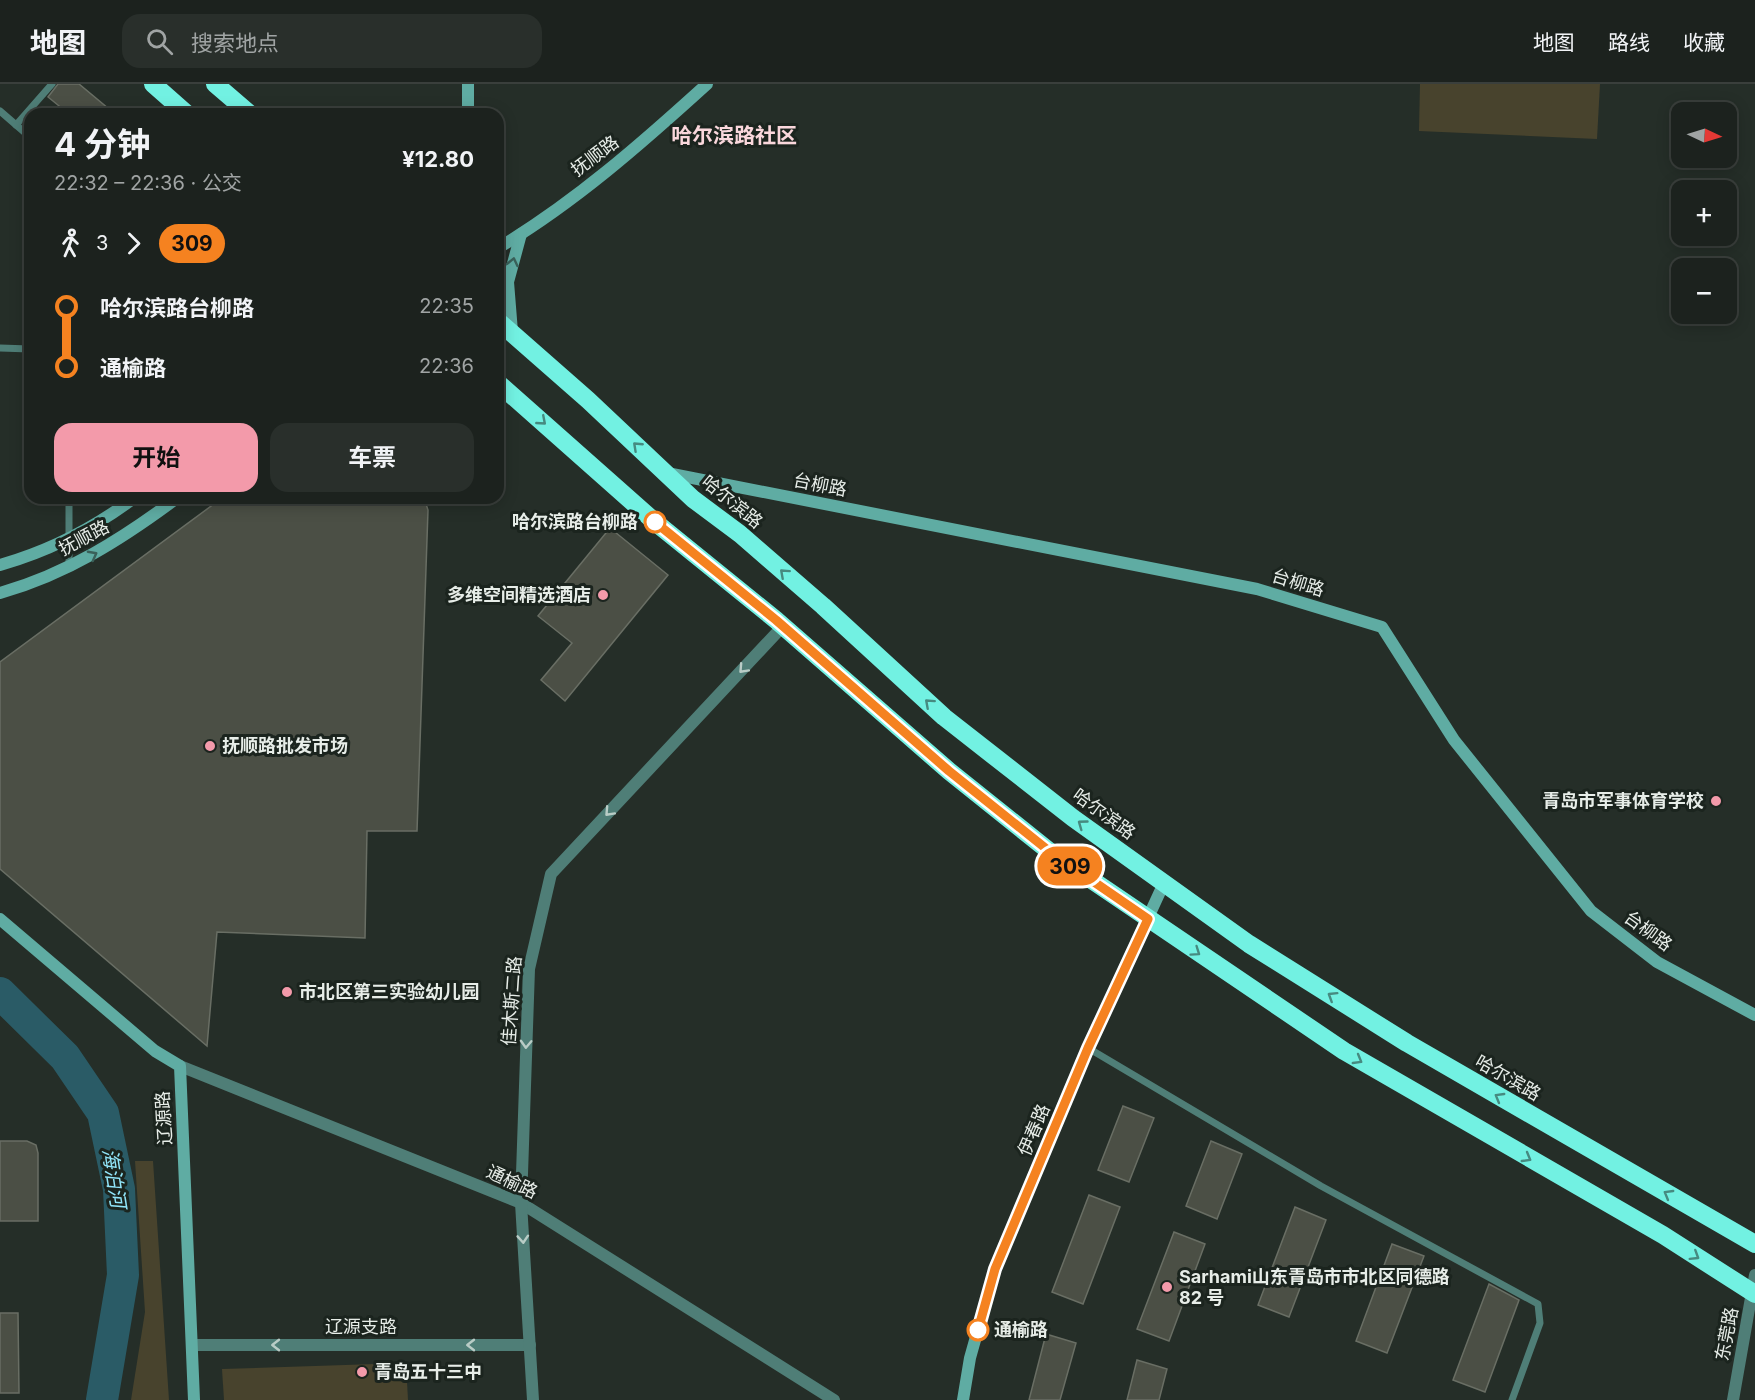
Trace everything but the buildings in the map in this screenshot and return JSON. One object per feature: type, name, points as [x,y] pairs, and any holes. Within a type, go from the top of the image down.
[{"type":"highway","points":[[153,84],[180,108]]},
{"type":"highway","points":[[214,84],[243,108]]},
{"type":"highway","name":"哈尔滨路","points":[[505,327],[693,499],[740,534],[823,606],[944,717],[1073,818],[1249,944],[1407,1043],[1755,1244]]},
{"type":"highway","points":[[504,387],[655,522],[783,626],[958,778],[1049,851],[1344,1051],[1754,1287]]},
{"type":"street","points":[[468,84],[468,108]]},
{"type":"street","name":"抚顺路","points":[[504,244],[643,142],[707,84]]},
{"type":"street","points":[[505,327],[508,282],[521,234]]},
{"type":"street","name":"台柳路","points":[[665,473],[1257,589],[1382,627],[1454,740],[1591,911],[1657,962],[1755,1015]]},
{"type":"street","name":"抚顺路","points":[[0,565],[69,538],[104,520],[126,504]]},
{"type":"street","name":"抚顺路","points":[[0,593],[28,585],[69,568],[120,540],[169,504]]},
{"type":"street","name":"佳木斯二路","points":[[533,1400],[521,1203],[529,969],[550,874],[783,626]]},
{"type":"street","name":"伊春路","points":[[963,1400],[970,1358],[995,1269],[1088,1048],[1164,883]]},
{"type":"street","name":"辽源路","points":[[0,919],[155,1051],[180,1066],[195,1400]]},
{"type":"street","name":"通榆路","points":[[180,1066],[521,1203],[834,1400]]},
{"type":"street","name":"东莞路","points":[[1733,1400],[1754,1287]]},
{"type":"street","name":"辽源支路","points":[[192,1345],[530,1345]]},
{"type":"lane","points":[[31,108],[52,84]]},
{"type":"lane","points":[[0,111],[24,132]]},
{"type":"lane","points":[[16,125],[24,116]]},
{"type":"lane","points":[[0,348],[24,349]]},
{"type":"lane","points":[[69,504],[69,568]]},
{"type":"lane","points":[[1088,1048],[1321,1186],[1538,1304],[1540,1323],[1512,1400]]},
{"type":"shaded area","points":[[1420,84],[1600,84],[1597,139],[1419,131]]},
{"type":"shaded area","points":[[135,1161],[153,1161],[169,1400],[131,1400],[145,1312]]},
{"type":"shaded area","points":[[406,1363],[408,1400],[224,1400],[222,1369]]},
{"type":"waterway","name":"海泊河","points":[[0,993],[65,1057],[103,1113],[119,1189],[123,1275],[102,1400]]},
{"type":"bus line","name":"309","points":[[655,522],[776,620],[949,771],[1049,851],[1148,919],[1088,1048],[995,1269],[978,1330]]},
{"type":"place","name":"哈尔滨路台柳路","points":[[655,522]]},
{"type":"place","name":"多维空间精选酒店","points":[[603,595]]},
{"type":"place","name":"抚顺路批发市场","points":[[210,746]]},
{"type":"place","name":"青岛市军事体育学校","points":[[1716,801]]},
{"type":"place","name":"市北区第三实验幼儿园","points":[[287,992]]},
{"type":"place","name":"Sarhami山东青岛市市北区同德路 82 号","points":[[1167,1287]]},
{"type":"place","name":"通榆路","points":[[978,1330]]},
{"type":"place","name":"青岛五十三中","points":[[362,1372]]},
{"type":"district","name":"哈尔滨路社区","points":[[734,136]]}]
